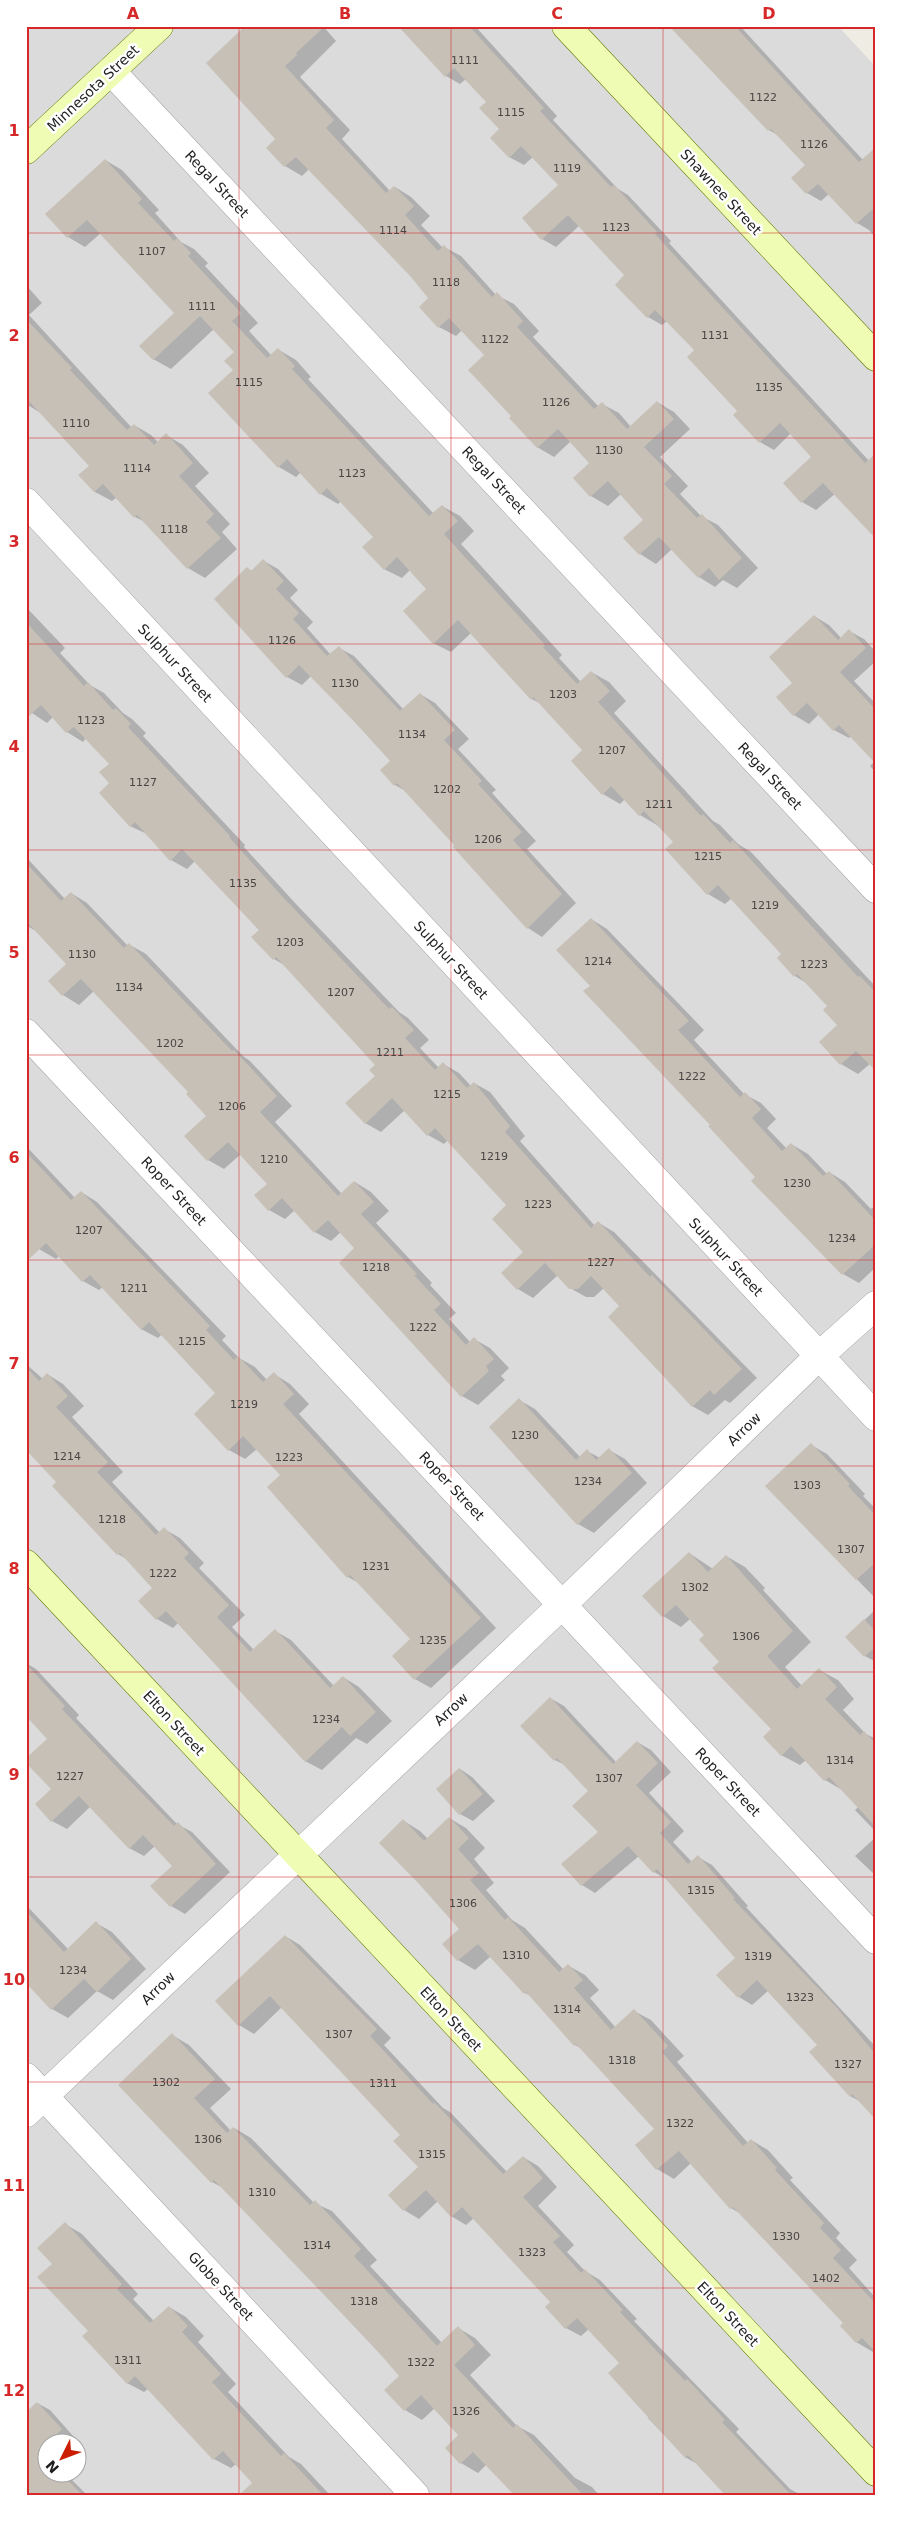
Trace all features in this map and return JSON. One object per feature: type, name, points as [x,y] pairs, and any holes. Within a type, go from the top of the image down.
[{"type":"street","name":"Minnesota Street","points":[[26,150],[159,26]]},
{"type":"street","name":"Shawnee Street","points":[[566,26],[876,357]]},
{"type":"street","name":"Regal Street","points":[[111,71],[876,889]]},
{"type":"street","name":"Sulphur Street","points":[[26,502],[876,1417]]},
{"type":"street","name":"Roper Street","points":[[26,1033],[876,1940]]},
{"type":"street","name":"Arrow","points":[[36,2105],[296,1854],[562,1604],[819,1356],[876,1305]]},
{"type":"street","name":"Elton Street","points":[[26,1564],[876,2472]]},
{"type":"street","name":"Globe Street","points":[[26,2077],[36,2105],[415,2495]]},
{"type":"shaded area","points":[[26,26],[838,26],[876,67],[876,2495],[26,2495]]},
{"type":"building","points":[[245,26],[325,26],[285,66],[334,120],[326,128],[386,193],[394,186],[414,206],[405,215],[438,251],[444,245],[492,297],[497,292],[523,321],[517,327],[594,409],[602,402],[627,429],[657,401],[674,419],[644,447],[672,476],[664,484],[697,518],[702,514],[742,558],[719,580],[709,568],[698,578],[659,537],[639,555],[623,538],[643,520],[608,481],[590,497],[573,478],[589,463],[558,429],[537,448],[509,418],[511,416],[468,370],[484,355],[449,318],[438,328],[419,307],[428,298],[411,277],[296,157],[284,167],[266,148],[275,139],[206,63]]},
{"type":"building","points":[[398,26],[469,26],[544,108],[540,111],[611,187],[614,185],[657,232],[655,234],[865,463],[876,453],[876,539],[823,483],[801,503],[783,483],[811,457],[780,423],[759,443],[733,415],[737,411],[687,357],[694,350],[655,310],[647,318],[615,285],[624,275],[568,215],[541,240],[522,218],[558,185],[521,146],[509,158],[490,138],[499,129],[479,108],[486,102],[454,68],[445,77]]},
{"type":"building","points":[[669,26],[735,26],[859,162],[876,147],[876,206],[856,224],[818,184],[806,194],[791,178],[805,165],[771,129],[768,131]]},
{"type":"building","points":[[105,159],[142,199],[138,203],[174,241],[177,238],[191,253],[188,256],[241,313],[232,321],[267,358],[278,348],[295,366],[292,369],[429,516],[442,505],[458,521],[444,534],[545,645],[543,647],[577,684],[591,671],[610,691],[598,702],[701,816],[703,814],[730,843],[733,840],[858,977],[860,976],[876,993],[876,1071],[856,1051],[840,1065],[819,1042],[837,1025],[823,1010],[827,1006],[797,974],[794,977],[777,958],[781,954],[718,885],[707,895],[665,849],[673,842],[644,811],[639,816],[611,786],[602,795],[571,761],[582,750],[533,697],[531,700],[458,620],[433,644],[403,611],[426,589],[397,557],[384,570],[362,547],[373,537],[327,488],[320,495],[287,459],[278,468],[208,393],[233,370],[224,361],[234,352],[200,316],[153,360],[139,346],[174,313],[87,220],[67,238],[45,214]]},
{"type":"building","points":[[26,319],[72,368],[70,370],[127,430],[134,424],[154,445],[166,433],[193,463],[179,476],[214,514],[206,522],[221,538],[187,569],[137,515],[134,518],[103,484],[94,492],[78,475],[89,466],[26,398]]},
{"type":"building","points":[[263,559],[284,581],[276,589],[299,613],[293,619],[327,656],[339,646],[400,711],[420,693],[455,730],[444,740],[482,781],[478,784],[522,832],[513,840],[562,894],[527,929],[397,783],[394,786],[380,770],[390,761],[352,719],[299,665],[286,678],[214,599],[247,567],[251,571]]},
{"type":"building","points":[[814,615],[838,640],[849,629],[866,648],[840,672],[876,710],[876,764],[839,725],[833,731],[807,703],[793,716],[776,697],[792,683],[769,657]]},
{"type":"building","points":[[26,622],[84,686],[88,682],[113,710],[116,708],[131,724],[128,727],[230,836],[280,894],[389,1009],[392,1007],[414,1030],[405,1038],[435,1070],[443,1062],[467,1088],[474,1082],[510,1126],[505,1132],[591,1228],[598,1221],[650,1277],[652,1275],[742,1369],[714,1395],[710,1390],[692,1407],[608,1317],[619,1306],[591,1276],[578,1289],[569,1289],[545,1263],[517,1290],[501,1273],[523,1252],[492,1219],[506,1205],[435,1128],[427,1136],[392,1098],[365,1124],[345,1103],[375,1076],[369,1070],[375,1065],[276,957],[273,960],[251,937],[259,930],[182,849],[170,861],[135,822],[130,827],[99,793],[109,783],[99,772],[109,764],[74,727],[66,733],[41,705],[26,719]]},
{"type":"building","points":[[26,863],[61,901],[71,892],[124,948],[129,943],[232,1051],[234,1050],[277,1096],[260,1112],[338,1196],[354,1181],[374,1202],[361,1214],[417,1274],[414,1275],[441,1304],[434,1310],[466,1345],[474,1337],[494,1359],[486,1366],[489,1371],[461,1397],[339,1263],[354,1248],[328,1220],[314,1233],[282,1198],[268,1211],[254,1195],[267,1184],[228,1142],[207,1161],[184,1136],[206,1116],[186,1094],[188,1092],[81,979],[62,996],[48,981],[66,964],[26,921]]},
{"type":"building","points":[[591,918],[689,1021],[678,1030],[740,1097],[745,1092],[761,1109],[752,1118],[782,1151],[791,1143],[823,1176],[829,1171],[876,1221],[876,1244],[842,1275],[751,1181],[755,1177],[708,1126],[710,1125],[583,991],[590,986],[556,950]]},
{"type":"building","points":[[26,1152],[71,1200],[81,1191],[210,1326],[206,1330],[234,1360],[238,1356],[263,1382],[274,1372],[294,1394],[283,1404],[481,1618],[414,1680],[392,1656],[410,1639],[350,1575],[347,1578],[267,1487],[280,1475],[243,1436],[228,1451],[194,1414],[215,1393],[149,1322],[141,1330],[90,1275],[82,1282],[46,1243],[26,1262]]},
{"type":"building","points":[[26,1367],[39,1381],[47,1373],[68,1396],[56,1407],[108,1462],[97,1472],[156,1535],[164,1527],[189,1553],[184,1558],[229,1605],[217,1617],[250,1652],[275,1629],[330,1688],[343,1676],[376,1712],[350,1736],[342,1727],[305,1762],[166,1611],[156,1620],[138,1601],[152,1588],[120,1553],[117,1555],[52,1486],[56,1482],[26,1450]]},
{"type":"building","points":[[519,1398],[576,1460],[587,1449],[596,1460],[609,1448],[632,1473],[577,1525],[489,1427]]},
{"type":"building","points":[[811,1443],[850,1484],[848,1486],[876,1516],[876,1562],[856,1580],[765,1486]]},
{"type":"building","points":[[689,1552],[708,1572],[726,1555],[793,1631],[767,1656],[797,1689],[819,1668],[837,1687],[825,1699],[860,1735],[864,1731],[876,1744],[876,1827],[829,1777],[824,1781],[791,1746],[781,1756],[763,1737],[771,1729],[712,1668],[719,1662],[699,1640],[704,1635],[676,1605],[662,1617],[642,1596]]},
{"type":"building","points":[[864,1619],[876,1632],[876,1646],[864,1657],[845,1637]]},
{"type":"building","points":[[26,1664],[65,1706],[62,1709],[128,1779],[174,1826],[178,1822],[216,1864],[170,1907],[150,1886],[172,1866],[143,1835],[129,1849],[79,1796],[51,1822],[35,1804],[51,1789],[26,1763],[26,1758],[47,1739],[26,1716]]},
{"type":"building","points":[[550,1697],[613,1764],[637,1741],[658,1763],[636,1785],[671,1822],[660,1833],[688,1864],[698,1855],[735,1898],[733,1899],[837,2008],[876,2055],[876,2120],[852,2094],[850,2097],[809,2052],[817,2045],[757,1980],[738,1998],[716,1975],[735,1958],[657,1869],[653,1873],[628,1846],[581,1886],[561,1864],[598,1832],[572,1806],[588,1791],[557,1758],[554,1761],[520,1726]]},
{"type":"building","points":[[459,1768],[483,1794],[459,1815],[436,1789]]},
{"type":"building","points":[[449,1817],[469,1838],[458,1849],[479,1873],[470,1880],[505,1920],[508,1917],[559,1972],[568,1964],[583,1980],[574,1988],[611,2030],[634,2009],[668,2046],[662,2052],[743,2146],[751,2139],[777,2168],[775,2170],[824,2223],[820,2228],[841,2250],[833,2258],[876,2304],[876,2352],[862,2338],[856,2343],[840,2326],[843,2323],[733,2207],[730,2209],[679,2151],[656,2170],[635,2145],[654,2129],[576,2044],[574,2046],[526,1992],[524,1994],[478,1944],[457,1961],[442,1944],[459,1929],[379,1843],[403,1819],[424,1841]]},
{"type":"building","points":[[26,1911],[64,1952],[96,1921],[131,1959],[97,1992],[84,1979],[51,2010],[26,1983]]},
{"type":"building","points":[[285,1935],[377,2029],[370,2036],[433,2104],[434,2102],[503,2174],[523,2156],[543,2178],[523,2197],[560,2236],[553,2242],[581,2273],[585,2269],[623,2310],[620,2312],[685,2381],[687,2379],[725,2420],[722,2422],[791,2495],[725,2495],[688,2455],[685,2458],[608,2373],[619,2363],[577,2318],[565,2329],[545,2307],[550,2302],[462,2207],[451,2217],[426,2190],[403,2211],[388,2195],[418,2167],[393,2141],[400,2135],[270,1996],[238,2026],[215,2001]]},
{"type":"building","points":[[172,2033],[215,2079],[194,2098],[227,2133],[233,2127],[310,2205],[315,2200],[361,2249],[354,2256],[437,2346],[458,2326],[475,2345],[454,2365],[513,2428],[517,2424],[583,2495],[514,2495],[473,2452],[460,2464],[445,2448],[458,2435],[421,2395],[404,2411],[384,2390],[399,2376],[375,2348],[214,2180],[211,2183],[118,2085]]},
{"type":"building","points":[[65,2222],[122,2284],[117,2289],[150,2323],[169,2306],[188,2326],[182,2332],[221,2374],[212,2382],[281,2456],[284,2453],[323,2495],[239,2495],[252,2483],[223,2451],[213,2460],[135,2376],[127,2384],[82,2336],[88,2331],[37,2277],[52,2264],[37,2248]]},
{"type":"building","points":[[37,2402],[62,2429],[57,2434],[38,2434],[38,2484],[72,2484],[82,2495],[26,2495],[26,2412]]}]
